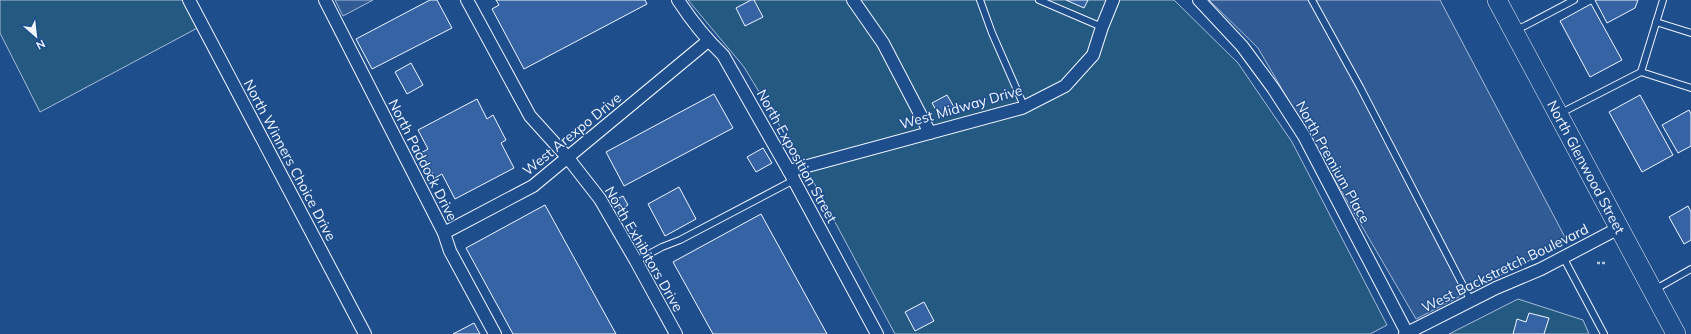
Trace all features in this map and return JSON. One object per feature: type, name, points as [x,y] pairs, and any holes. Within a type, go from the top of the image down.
[{"type":"main road","name":"North Glenwood Street","points":[[1497,0],[1676,334]]},
{"type":"street","name":"North Winners Choice Drive","points":[[189,0],[365,334]]},
{"type":"street","name":"North Paddock Drive","points":[[325,0],[444,233],[450,251],[495,334]]},
{"type":"street","name":"North Exhibitors Drive","points":[[467,0],[530,116],[568,158],[600,199],[636,260],[676,334]]},
{"type":"street","name":"North Exposition Street","points":[[678,0],[708,41],[723,55],[792,176],[877,334]]},
{"type":"street","points":[[853,0],[883,43],[930,133]]},
{"type":"street","name":"West Midway Drive","points":[[792,176],[930,133],[1024,106],[1065,86],[1093,55],[1113,0]]},
{"type":"street","name":"North Premium Place","points":[[1199,0],[1242,46],[1273,88],[1304,136],[1406,334]]},
{"type":"street","name":"West Arexpo Drive","points":[[444,233],[533,186],[708,41]]},
{"type":"street","name":"West Backstretch Boulevard","points":[[1406,334],[1619,228]]},
{"type":"lane","points":[[980,0],[992,33],[1024,106]]},
{"type":"lane","points":[[1039,0],[1102,27]]},
{"type":"lane","points":[[1312,0],[1360,87],[1471,301]]},
{"type":"lane","points":[[1514,32],[1574,0]]},
{"type":"lane","points":[[1641,72],[1663,0]]},
{"type":"lane","points":[[1656,22],[1691,33]]},
{"type":"lane","points":[[1558,114],[1641,72],[1691,88]]},
{"type":"lane","points":[[636,260],[680,240],[792,176]]},
{"type":"lane","points":[[1563,257],[1604,334]]},
{"type":"lane","points":[[1652,290],[1691,269]]},
{"type":"path","points":[[1597,263],[1605,263]]},
{"type":"shaded area","points":[[0,0],[189,0],[203,25],[40,112],[0,33]]},
{"type":"shaded area","points":[[335,0],[373,0],[343,16]]},
{"type":"shaded area","points":[[688,0],[1174,0],[1238,63],[1292,142],[1387,325],[1370,334],[895,334],[813,181],[744,67]]},
{"type":"shaded area","points":[[1209,0],[1440,0],[1567,241],[1416,319],[1258,48]]},
{"type":"shaded area","points":[[1518,299],[1583,320],[1589,334],[1449,334]]},
{"type":"building","points":[[430,0],[437,0],[452,28],[372,69],[356,39]]},
{"type":"building","points":[[496,0],[645,0],[647,4],[524,69],[492,9],[499,5]]},
{"type":"building","points":[[751,0],[754,0],[763,17],[745,26],[736,8]]},
{"type":"building","points":[[1066,0],[1088,0],[1084,8]]},
{"type":"building","points":[[1595,0],[1638,0],[1635,8],[1607,23]]},
{"type":"building","points":[[1591,4],[1622,60],[1590,77],[1560,21]]},
{"type":"building","points":[[411,63],[423,85],[407,94],[395,72]]},
{"type":"building","points":[[714,94],[733,128],[624,186],[606,152]]},
{"type":"building","points":[[947,95],[954,107],[939,115],[932,103]]},
{"type":"building","points":[[1640,95],[1673,155],[1642,172],[1609,112]]},
{"type":"building","points":[[477,99],[487,119],[493,115],[506,140],[501,143],[514,168],[455,199],[442,174],[435,178],[421,153],[428,149],[418,130]]},
{"type":"building","points":[[1689,110],[1691,114],[1691,146],[1678,153],[1662,125]]},
{"type":"building","points":[[763,148],[772,163],[756,172],[747,157]]},
{"type":"building","points":[[679,187],[696,219],[665,236],[648,204]]},
{"type":"building","points":[[623,196],[628,205],[620,210],[615,200]]},
{"type":"building","points":[[545,205],[616,334],[513,334],[466,248]]},
{"type":"building","points":[[1688,206],[1691,212],[1691,240],[1684,244],[1669,217]]},
{"type":"building","points":[[761,214],[827,334],[713,334],[673,262]]},
{"type":"building","points":[[924,302],[934,321],[915,331],[905,312]]},
{"type":"building","points":[[1529,313],[1549,318],[1544,334],[1513,334],[1517,319],[1526,322]]},
{"type":"building","points":[[474,323],[480,334],[453,334]]}]
